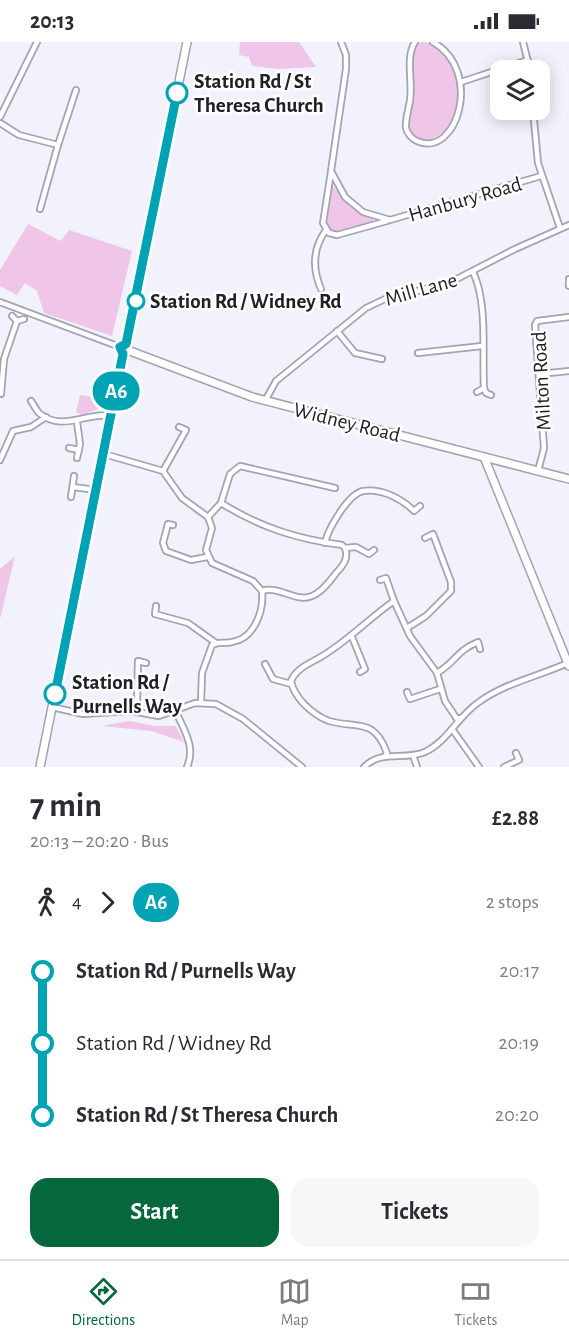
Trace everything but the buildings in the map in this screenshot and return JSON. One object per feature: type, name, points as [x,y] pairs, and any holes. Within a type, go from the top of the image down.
[{"type":"main road","points":[[40,767],[187,42]]},
{"type":"main road","name":"Widney Road","points":[[125,349],[265,401],[569,479]]},
{"type":"main road","points":[[484,458],[568,665]]},
{"type":"street","points":[[0,117],[37,42]]},
{"type":"street","points":[[321,289],[315,253],[316,243],[326,230],[323,223],[346,64],[341,42]]},
{"type":"street","points":[[415,42],[410,52],[412,83],[406,129],[413,139],[424,143],[432,142],[450,130],[459,112],[461,82],[448,54],[433,42]]},
{"type":"street","points":[[523,42],[528,60]]},
{"type":"street","points":[[461,82],[490,72]]},
{"type":"street","points":[[40,209],[76,90]]},
{"type":"street","points":[[534,120],[541,177],[560,228]]},
{"type":"street","points":[[0,123],[19,135],[58,145]]},
{"type":"street","name":"Hanbury Road","points":[[331,171],[350,204],[363,212],[390,220]]},
{"type":"street","name":"Hanbury Road","points":[[326,230],[337,235],[541,177]]},
{"type":"street","name":"Mill Lane","points":[[265,401],[276,381],[375,303],[440,287],[514,249],[569,225]]},
{"type":"street","points":[[473,272],[481,303],[484,388],[486,393],[491,395]]},
{"type":"street","points":[[569,279],[569,285]]},
{"type":"street","points":[[0,302],[125,349]]},
{"type":"street","points":[[1,394],[4,386],[1,367],[21,320],[12,316]]},
{"type":"street","name":"Milton Road","points":[[538,471],[544,448],[535,325],[537,321],[569,317]]},
{"type":"street","points":[[337,331],[352,351],[379,359],[379,350]]},
{"type":"street","points":[[418,353],[482,346]]},
{"type":"street","points":[[539,374],[569,371]]},
{"type":"street","points":[[477,392],[484,388]]},
{"type":"street","points":[[31,401],[46,417],[69,423],[99,413],[112,416]]},
{"type":"street","points":[[0,460],[13,431],[31,427],[46,417]]},
{"type":"street","points":[[76,422],[79,450],[77,458]]},
{"type":"street","points":[[163,471],[186,430],[179,427]]},
{"type":"street","points":[[0,441],[7,440]]},
{"type":"street","points":[[69,448],[79,450]]},
{"type":"street","points":[[104,454],[163,471],[182,498],[208,517],[212,528],[207,546],[207,557],[215,566],[257,583],[261,591],[260,607],[251,631],[236,641],[216,643],[188,623],[155,614],[156,606]]},
{"type":"street","points":[[208,517],[221,503],[230,474],[240,466],[335,488]]},
{"type":"street","points":[[71,497],[74,476]]},
{"type":"street","points":[[326,494],[328,486]]},
{"type":"street","points":[[73,487],[96,490]]},
{"type":"street","points":[[325,543],[333,522],[354,496],[363,491],[396,497],[414,512],[420,506]]},
{"type":"street","points":[[221,503],[269,529],[345,548],[356,547],[369,554],[374,550]]},
{"type":"street","points":[[173,525],[168,524],[163,543],[166,551],[191,560],[207,557]]},
{"type":"street","points":[[407,628],[426,616],[451,591],[451,582],[433,534],[425,538]]},
{"type":"street","points":[[261,591],[272,588],[305,597],[312,596],[341,568],[347,555],[345,548]]},
{"type":"street","points":[[380,580],[386,578],[394,602],[416,646],[437,673],[440,689],[451,712],[457,719],[461,718]]},
{"type":"street","points":[[385,756],[387,753],[384,743],[371,729],[358,723],[325,719],[295,695],[291,684],[295,673],[352,637],[372,616],[394,602]]},
{"type":"street","points":[[352,637],[365,669],[360,672]]},
{"type":"street","points":[[437,673],[451,664],[464,648],[478,642],[480,649]]},
{"type":"street","points":[[201,703],[202,673],[207,657],[216,643]]},
{"type":"street","points":[[131,711],[136,703],[138,662],[146,663]]},
{"type":"street","points":[[364,767],[374,759],[385,756],[413,755],[432,748],[478,702],[495,692],[568,665]]},
{"type":"street","points":[[264,668],[273,679],[291,684]]},
{"type":"street","points":[[407,692],[410,699],[440,689]]},
{"type":"street","points":[[51,706],[95,714],[131,711],[159,716],[201,703],[228,710],[293,764],[303,767]]},
{"type":"street","points":[[176,712],[190,747],[191,758],[187,767]]},
{"type":"street","points":[[452,729],[479,767]]},
{"type":"street","points":[[504,767],[519,760],[516,753]]},
{"type":"street","points":[[413,755],[417,767]]},
{"type":"shaded area","points":[[240,42],[299,42],[316,67],[278,69],[252,66],[249,57],[239,55]]},
{"type":"shaded area","points":[[422,42],[438,47],[450,59],[457,74],[459,92],[456,110],[449,126],[437,137],[420,141],[409,129],[414,79],[411,53],[417,44]]},
{"type":"shaded area","points":[[332,185],[352,208],[373,219],[373,223],[338,233],[330,232],[325,224]]},
{"type":"shaded area","points":[[28,224],[61,241],[69,230],[132,251],[112,336],[44,313],[37,291],[25,283],[17,295],[0,286],[0,270]]},
{"type":"shaded area","points":[[80,395],[110,400],[101,408],[82,415],[76,412]]},
{"type":"shaded area","points":[[15,556],[0,619],[0,569]]},
{"type":"shaded area","points":[[129,721],[155,726],[176,726],[184,742],[151,731],[102,726]]},
{"type":"bus line","name":"A6","points":[[55,694],[123,354],[120,347],[126,344],[177,93]]},
{"type":"place","name":"Station Rd / St Theresa Church","points":[[177,93]]},
{"type":"place","name":"Station Rd / Widney Rd","points":[[136,301]]},
{"type":"place","name":"Station Rd / Purnells Way","points":[[55,694]]}]
